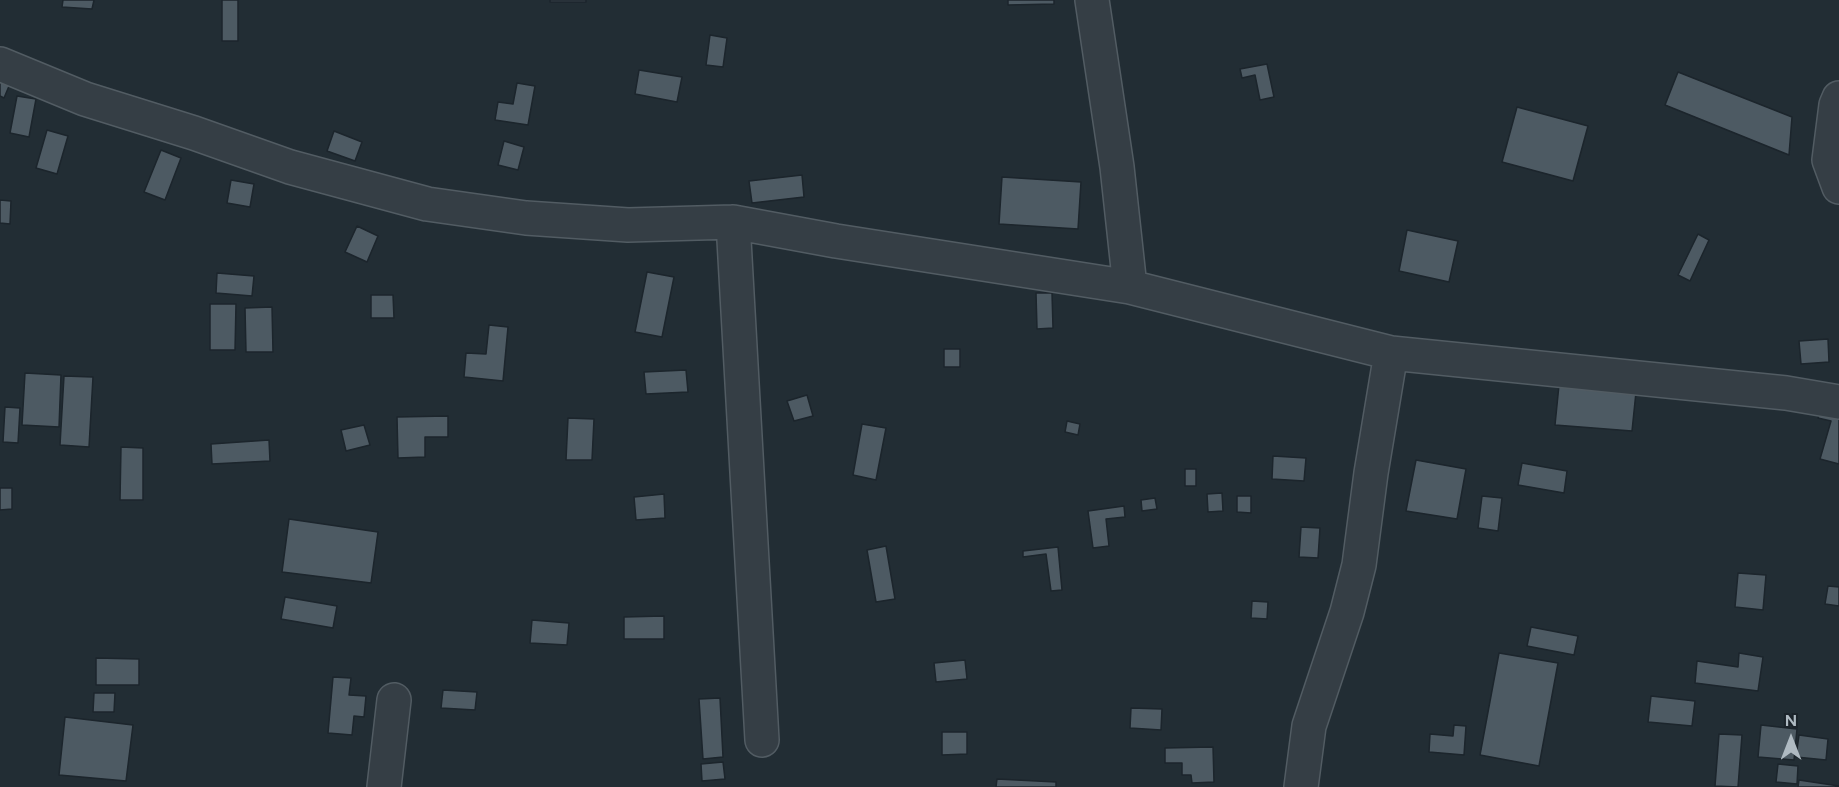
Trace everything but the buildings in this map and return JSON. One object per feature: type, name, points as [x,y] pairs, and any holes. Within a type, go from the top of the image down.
[{"type":"street","points":[[1092,0],[1117,167],[1130,287]]},
{"type":"street","points":[[0,64],[85,99],[194,133],[290,167],[427,204],[526,218],[628,225],[733,222],[836,241],[1130,287],[1391,353],[1786,393],[1839,402]]},
{"type":"street","points":[[1839,98],[1836,105],[1829,160],[1839,187]]},
{"type":"street","points":[[733,222],[762,740]]},
{"type":"street","points":[[1301,787],[1309,726],[1347,612],[1359,565],[1371,473],[1391,353]]},
{"type":"street","points":[[384,787],[394,700]]}]
